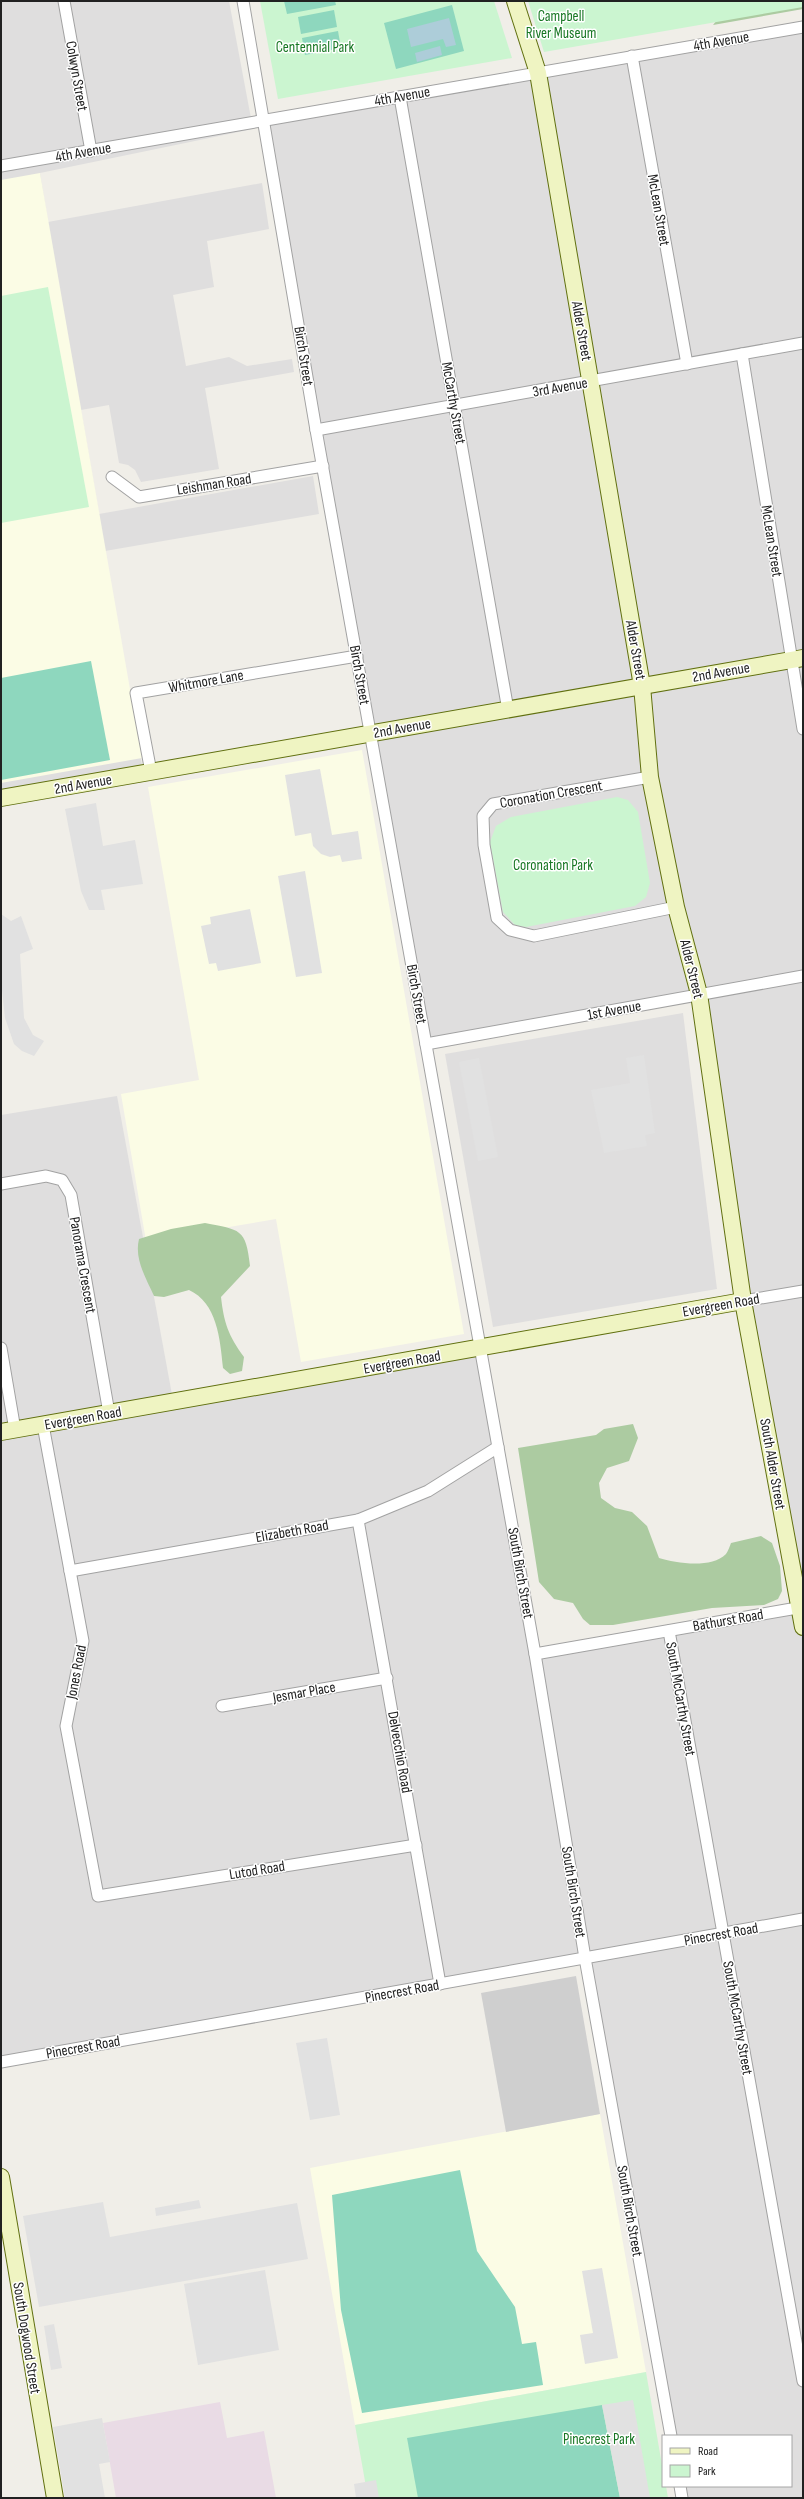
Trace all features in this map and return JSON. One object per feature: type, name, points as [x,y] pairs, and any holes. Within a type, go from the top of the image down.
[{"type":"street","name":"Colwyn Street","points":[[64,1],[91,151]]},
{"type":"street","name":"Birch Street","points":[[243,1],[265,120],[322,466],[480,1348]]},
{"type":"street","name":"Alder Street","points":[[515,1],[538,73],[642,686],[650,777],[676,907],[699,994],[743,1301]]},
{"type":"street","name":"4th Avenue","points":[[1,166],[803,27]]},
{"type":"street","name":"McLean Street","points":[[632,56],[686,364]]},
{"type":"street","name":"McCarthy Street","points":[[400,97],[508,710]]},
{"type":"street","name":"3rd Avenue","points":[[316,430],[803,343]]},
{"type":"street","name":"McLean Street","points":[[742,354],[797,659],[803,729]]},
{"type":"street","name":"Leishman Road","points":[[112,477],[139,497],[322,466]]},
{"type":"street","name":"Whitmore Lane","points":[[151,772],[136,693],[356,656]]},
{"type":"street","name":"2nd Avenue","points":[[1,798],[797,659]]},
{"type":"street","name":"Coronation Crescent","points":[[650,777],[492,804],[483,816],[484,845],[497,918],[510,930],[534,936],[676,907]]},
{"type":"street","name":"1st Avenue","points":[[426,1044],[803,976]]},
{"type":"street","name":"Panorama Crescent","points":[[1,1184],[46,1176],[62,1180],[71,1195],[110,1413]]},
{"type":"street","name":"Evergreen Road","points":[[8,1431],[803,1291]]},
{"type":"street","name":"South Alder Street","points":[[743,1301],[801,1607],[803,1627]]},
{"type":"street","points":[[1,1348],[8,1431]]},
{"type":"street","name":"South Birch Street","points":[[480,1348],[535,1654],[585,1958],[671,2435]]},
{"type":"street","name":"Jones Road","points":[[43,1425],[83,1641],[66,1726],[98,1896]]},
{"type":"street","name":"Elizabeth Road","points":[[70,1570],[358,1520],[428,1491],[498,1447]]},
{"type":"street","name":"Delvecchio Road","points":[[358,1520],[440,1984]]},
{"type":"street","name":"Bathurst Road","points":[[535,1654],[801,1607]]},
{"type":"street","name":"South McCarthy Street","points":[[669,1630],[803,2381]]},
{"type":"street","name":"Jesmar Place","points":[[222,1706],[387,1678]]},
{"type":"street","name":"Lutod Road","points":[[98,1896],[416,1845]]},
{"type":"street","name":"Pinecrest Road","points":[[1,2062],[803,1919]]},
{"type":"street","name":"South Dogwood Street","points":[[1,2177],[55,2498]]},
{"type":"street","points":[[680,2487],[682,2498]]},
{"type":"shaded area","points":[[1,1],[229,1],[253,129],[40,173],[48,222],[262,183],[269,229],[207,241],[214,287],[173,295],[186,366],[229,357],[247,366],[292,359],[294,372],[205,388],[219,469],[141,482],[135,470],[128,465],[119,463],[109,405],[81,410],[99,514],[313,476],[319,514],[105,551],[143,771],[1,805]]},
{"type":"shaded area","points":[[803,28],[803,2498],[682,2498],[680,2487],[792,2487],[792,2435],[671,2435],[585,1958],[1,2062],[1,1432],[480,1348],[535,1653],[799,1607],[700,994],[426,1044],[265,120]]},
{"type":"shaded area","points":[[40,173],[142,758],[1,783],[1,180]]},
{"type":"shaded area","points":[[362,750],[464,1334],[301,1362],[276,1219],[146,1241],[121,1094],[199,1080],[148,787]]},
{"type":"shaded area","points":[[320,769],[332,835],[358,831],[362,859],[342,862],[340,855],[330,857],[321,854],[313,846],[311,833],[295,836],[285,775]]},
{"type":"shaded area","points":[[96,803],[103,846],[135,840],[143,884],[101,890],[105,910],[89,910],[81,891],[65,809]]},
{"type":"shaded area","points":[[305,871],[322,973],[296,977],[278,876]]},
{"type":"shaded area","points":[[250,909],[261,963],[218,971],[216,963],[209,964],[201,926],[211,924],[210,917]]},
{"type":"shaded area","points":[[1,914],[11,921],[21,916],[33,949],[20,954],[24,1018],[33,1035],[44,1041],[34,1056],[22,1051],[14,1044],[5,1018],[1,981]]},
{"type":"shaded area","points":[[683,1013],[717,1289],[493,1327],[445,1054]]},
{"type":"shaded area","points":[[644,1055],[655,1133],[645,1135],[647,1146],[604,1153],[591,1090],[630,1083],[626,1058]]},
{"type":"shaded area","points":[[479,1058],[498,1157],[478,1161],[459,1062]]},
{"type":"shaded area","points":[[117,1096],[173,1400],[1,1431],[1,1115]]},
{"type":"shaded area","points":[[576,1976],[600,2114],[506,2132],[481,1993]]},
{"type":"shaded area","points":[[327,2038],[340,2115],[310,2120],[296,2043]]},
{"type":"shaded area","points":[[600,2114],[646,2372],[355,2425],[310,2168]]},
{"type":"shaded area","points":[[199,2200],[201,2208],[156,2216],[155,2208]]},
{"type":"shaded area","points":[[103,2202],[110,2237],[297,2203],[308,2259],[39,2307],[23,2216]]},
{"type":"shaded area","points":[[602,2268],[618,2358],[585,2364],[580,2335],[593,2333],[582,2271]]},
{"type":"shaded area","points":[[265,2270],[279,2350],[198,2365],[184,2284]]},
{"type":"shaded area","points":[[54,2324],[62,2368],[51,2370],[44,2326]]},
{"type":"shaded area","points":[[633,2400],[650,2498],[620,2498],[602,2405]]},
{"type":"shaded area","points":[[220,2402],[227,2438],[264,2431],[276,2498],[116,2498],[103,2423]]},
{"type":"shaded area","points":[[102,2418],[110,2462],[99,2464],[105,2498],[65,2498],[53,2427]]},
{"type":"shaded area","points":[[376,2480],[379,2498],[356,2498],[354,2484]]},
{"type":"green space","name":"Centennial Park","points":[[260,1],[494,1],[512,58],[278,99]]},
{"type":"green space","points":[[284,1],[335,1],[336,5],[287,14]]},
{"type":"green space","name":"Campbell River Museum","points":[[528,1],[803,1],[803,7],[544,52]]},
{"type":"green space","points":[[803,1],[803,9],[713,25],[728,6]]},
{"type":"green space","points":[[452,5],[464,51],[396,69],[384,23]]},
{"type":"green space","points":[[334,10],[337,27],[301,34],[298,17]]},
{"type":"green space","points":[[338,31],[341,48],[305,55],[302,38]]},
{"type":"green space","points":[[48,287],[89,507],[1,523],[1,296]]},
{"type":"green space","points":[[91,661],[110,760],[1,780],[1,678]]},
{"type":"green space","name":"Coronation Park","points":[[617,797],[628,800],[638,812],[650,883],[646,897],[635,906],[526,927],[515,925],[503,912],[490,842],[496,826],[511,817]]},
{"type":"green space","points":[[205,1223],[226,1227],[239,1233],[246,1244],[250,1266],[221,1297],[230,1335],[244,1357],[242,1371],[230,1374],[223,1368],[218,1334],[211,1312],[206,1303],[189,1290],[164,1297],[154,1296],[139,1261],[139,1239],[171,1229]]},
{"type":"green space","points":[[633,1424],[638,1438],[629,1461],[607,1468],[599,1483],[601,1498],[615,1508],[632,1512],[647,1526],[659,1558],[666,1560],[693,1564],[712,1562],[720,1559],[726,1554],[731,1543],[761,1536],[772,1543],[780,1566],[782,1591],[778,1599],[764,1605],[712,1608],[613,1625],[590,1625],[583,1619],[573,1603],[554,1599],[539,1582],[518,1448],[596,1435],[604,1429]]},
{"type":"green space","points":[[460,2170],[477,2251],[515,2307],[522,2344],[536,2342],[543,2385],[362,2413],[341,2310],[332,2195]]},
{"type":"green space","name":"Pinecrest Park","points":[[646,2372],[662,2465],[662,2487],[666,2487],[668,2498],[368,2498],[355,2425]]},
{"type":"green space","points":[[602,2405],[620,2498],[418,2498],[407,2438]]},
{"type":"water","points":[[449,18],[456,45],[446,47],[443,39],[411,47],[407,29]]},
{"type":"water","points":[[440,46],[442,55],[417,62],[415,53]]}]
